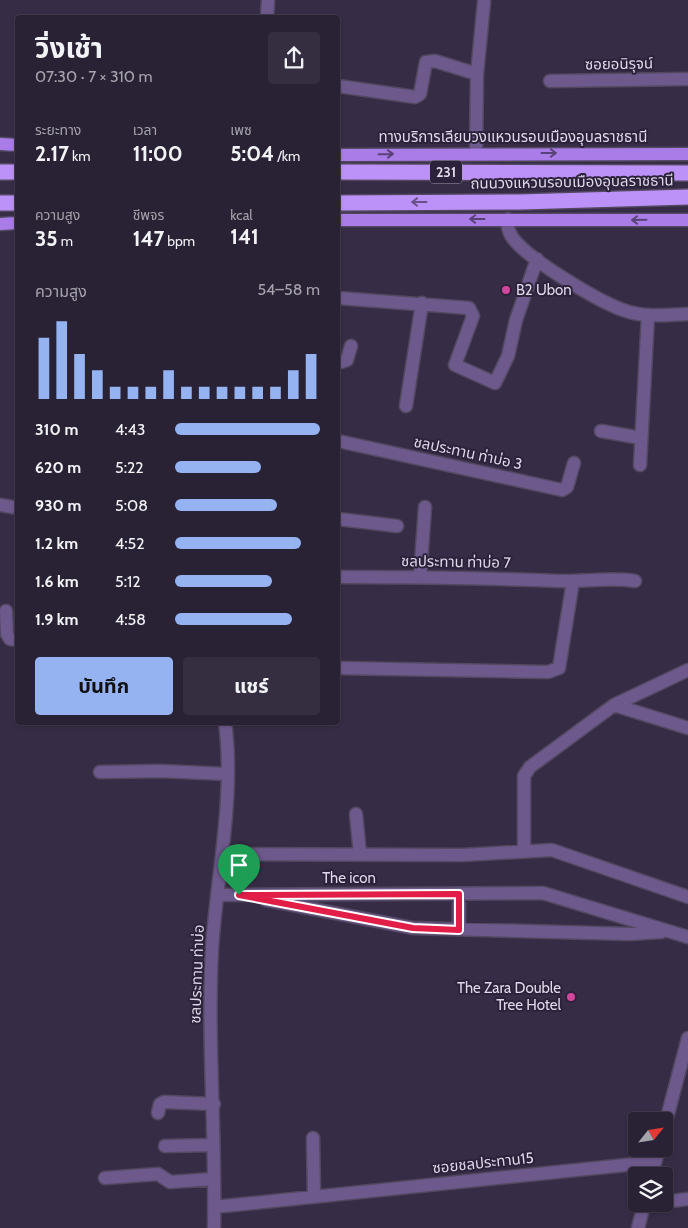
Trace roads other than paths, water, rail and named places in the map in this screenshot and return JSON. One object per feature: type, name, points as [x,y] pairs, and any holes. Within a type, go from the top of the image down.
[{"type":"highway","points":[[0,172],[15,172]]},
{"type":"highway","name":"ถนนวงแหวนรอบเมืองอุบลราชธานี","points":[[340,172],[688,173]]},
{"type":"highway","name":"ถนนวงแหวนรอบเมืองอุบลราชธานี","points":[[340,203],[520,202],[688,197]]},
{"type":"highway","points":[[0,202],[15,203]]},
{"type":"main road","points":[[0,144],[15,145]]},
{"type":"main road","name":"ทางบริการเลียบวงแหวนรอบเมืองอุบลราชธานี","points":[[340,155],[476,153],[688,154]]},
{"type":"main road","points":[[340,220],[688,220]]},
{"type":"main road","points":[[0,224],[15,223]]},
{"type":"street","points":[[267,15],[268,0]]},
{"type":"street","points":[[476,153],[477,74],[484,2]]},
{"type":"street","points":[[340,86],[415,97],[420,94],[426,62],[435,61],[477,74]]},
{"type":"street","name":"ซอยอนิรุจน์","points":[[550,81],[688,79]]},
{"type":"street","points":[[508,219],[507,228],[512,238],[537,260],[599,299],[624,311],[648,315],[688,314]]},
{"type":"street","points":[[340,298],[469,308],[473,316],[455,365],[495,383],[508,356],[516,320],[537,260]]},
{"type":"street","points":[[406,406],[422,303]]},
{"type":"street","points":[[640,464],[648,315]]},
{"type":"street","points":[[340,362],[347,360],[351,346]]},
{"type":"street","points":[[601,431],[641,438]]},
{"type":"street","name":"ชลประทาน ท่าบ่อ 3","points":[[340,441],[562,490],[567,487],[574,463]]},
{"type":"street","points":[[0,505],[15,508]]},
{"type":"street","points":[[420,576],[425,508]]},
{"type":"street","points":[[340,519],[397,526]]},
{"type":"street","name":"ชลประทาน ท่าบ่อ 7","points":[[340,577],[420,576],[573,581],[610,577],[635,581]]},
{"type":"street","points":[[340,668],[548,672],[556,670],[559,668],[573,581]]},
{"type":"street","points":[[6,611],[7,634],[10,639],[15,640]]},
{"type":"street","points":[[524,851],[524,789],[526,771],[614,705],[688,670]]},
{"type":"street","points":[[614,705],[688,728]]},
{"type":"street","name":"ชลประทาน ท่าบ่อ","points":[[214,1228],[214,1104],[211,1031],[212,948],[219,895],[227,774],[225,725]]},
{"type":"street","points":[[100,772],[160,771],[227,774]]},
{"type":"street","points":[[356,814],[360,854]]},
{"type":"street","points":[[222,854],[463,855],[552,850],[688,898]]},
{"type":"street","points":[[459,894],[459,930]]},
{"type":"street","name":"The icon","points":[[219,895],[543,894],[688,937]]},
{"type":"street","name":"The icon","points":[[239,895],[413,928],[630,934],[669,931]]},
{"type":"street","points":[[669,1112],[687,1043]]},
{"type":"street","points":[[158,1113],[160,1104],[164,1102],[214,1104]]},
{"type":"street","points":[[313,1138],[314,1196]]},
{"type":"street","points":[[165,1146],[214,1145]]},
{"type":"street","points":[[654,1167],[656,1158]]},
{"type":"street","name":"ซอยชลประทาน15","points":[[214,1207],[655,1162]]},
{"type":"street","points":[[105,1178],[158,1174],[170,1182],[214,1178]]},
{"type":"street","points":[[673,1201],[688,1199]]},
{"type":"street","points":[[638,1228],[643,1212]]},
{"type":"place","name":"B2 Ubon","points":[[506,290]]},
{"type":"place","name":"The Zara Double Tree Hotel","points":[[571,997]]}]
